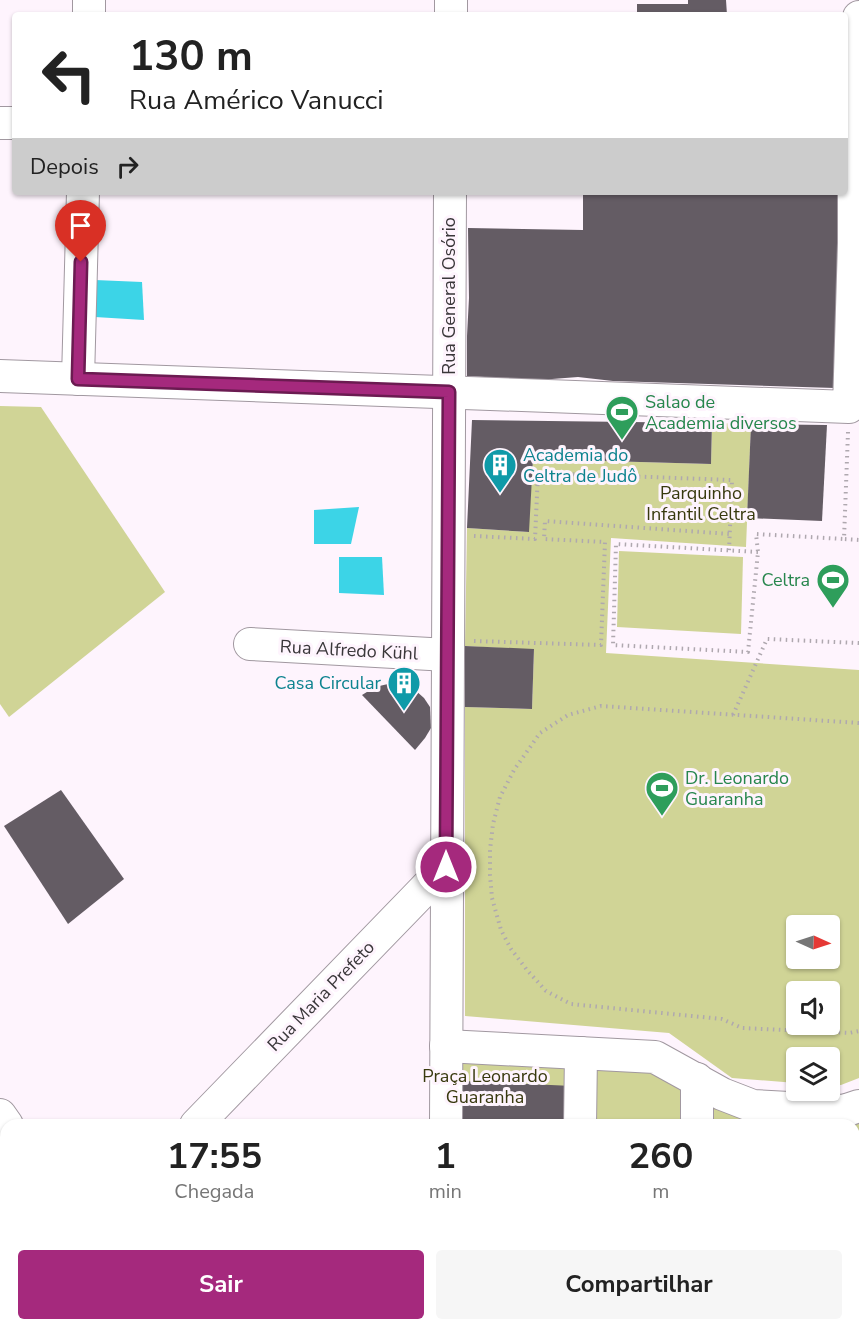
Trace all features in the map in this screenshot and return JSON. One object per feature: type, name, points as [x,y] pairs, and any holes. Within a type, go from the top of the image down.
[{"type":"street","points":[[0,376],[849,407],[856,243],[849,139],[859,17]]},
{"type":"street","points":[[78,379],[83,195]]},
{"type":"street","name":"Rua General Osório","points":[[446,1119],[446,867],[458,648],[449,392],[450,195]]},
{"type":"street","name":"Rua Alfredo Kühl","points":[[250,644],[458,648]]},
{"type":"street","name":"Rua Maria Prefeto","points":[[202,1119],[446,867]]},
{"type":"street","points":[[446,1046],[655,1057],[722,1094],[753,1106],[851,1117]]},
{"type":"street","points":[[580,1119],[581,1053]]},
{"type":"street","points":[[697,1079],[697,1119]]},
{"type":"path","points":[[843,539],[849,407]]},
{"type":"path","points":[[471,536],[535,539],[538,473],[732,480],[729,551]]},
{"type":"path","points":[[458,648],[601,645],[605,542],[544,539],[545,521],[730,534]]},
{"type":"path","points":[[758,552],[616,544],[613,645],[748,652],[758,552],[756,534],[859,540]]},
{"type":"path","points":[[733,715],[767,639],[859,644]]},
{"type":"path","points":[[859,723],[601,706],[568,715],[540,733],[514,770],[500,797],[493,824],[490,850],[492,898],[501,930],[511,949],[546,991],[571,1004],[722,1018],[742,1028],[849,1033],[859,1031]]},
{"type":"green space","points":[[0,406],[41,407],[165,592],[9,717],[0,704]]},
{"type":"green space","name":"Dr. Leonardo Guaranha","points":[[712,423],[751,424],[746,547],[611,538],[606,653],[859,670],[859,1078],[840,1085],[840,1047],[786,1047],[786,1082],[732,1078],[669,1033],[465,1016],[465,707],[532,709],[534,650],[465,646],[467,528],[528,532],[533,459],[711,464]]},
{"type":"green space","points":[[619,551],[743,557],[741,634],[617,627]]},
{"type":"green space","name":"Praça Leonardo Guaranha","points":[[446,1046],[655,1057],[722,1094],[859,1106],[859,1119],[446,1119]]},
{"type":"water","points":[[95,280],[142,282],[144,320],[95,317]]},
{"type":"water","points":[[359,507],[351,544],[314,544],[314,510]]},
{"type":"water","points":[[339,557],[382,557],[384,595],[339,593]]},
{"type":"building","points":[[688,0],[726,0],[727,12],[637,12],[637,4],[688,4]]},
{"type":"building","points":[[583,195],[841,195],[835,388],[613,381],[578,377],[539,380],[467,376],[468,228],[583,230]]},
{"type":"building","points":[[472,420],[712,423],[711,464],[533,459],[529,532],[467,528]]},
{"type":"building","points":[[751,424],[827,425],[822,521],[747,518]]},
{"type":"building","points":[[465,646],[534,649],[532,709],[465,707]]},
{"type":"building","name":"Casa Circular","points":[[388,684],[415,690],[430,707],[431,728],[415,750],[362,695],[375,687]]},
{"type":"building","points":[[61,790],[124,879],[68,924],[4,826]]},
{"type":"building","points":[[463,1081],[572,1086],[572,1119],[463,1119]]},
{"type":"place","name":"Salao de Academia diversos","points":[[622,441]]},
{"type":"place","name":"Academia do Celtra de Judô","points":[[500,494]]},
{"type":"place","name":"Celtra","points":[[833,609]]},
{"type":"place","name":"Casa Circular","points":[[404,712]]},
{"type":"place","name":"Dr. Leonardo Guaranha","points":[[662,817]]},
{"type":"route","points":[[81,262],[78,379],[449,392],[446,867]]},
{"type":"park label","name":"Parquinho Infantil Celtra","points":[[701,503]]}]
